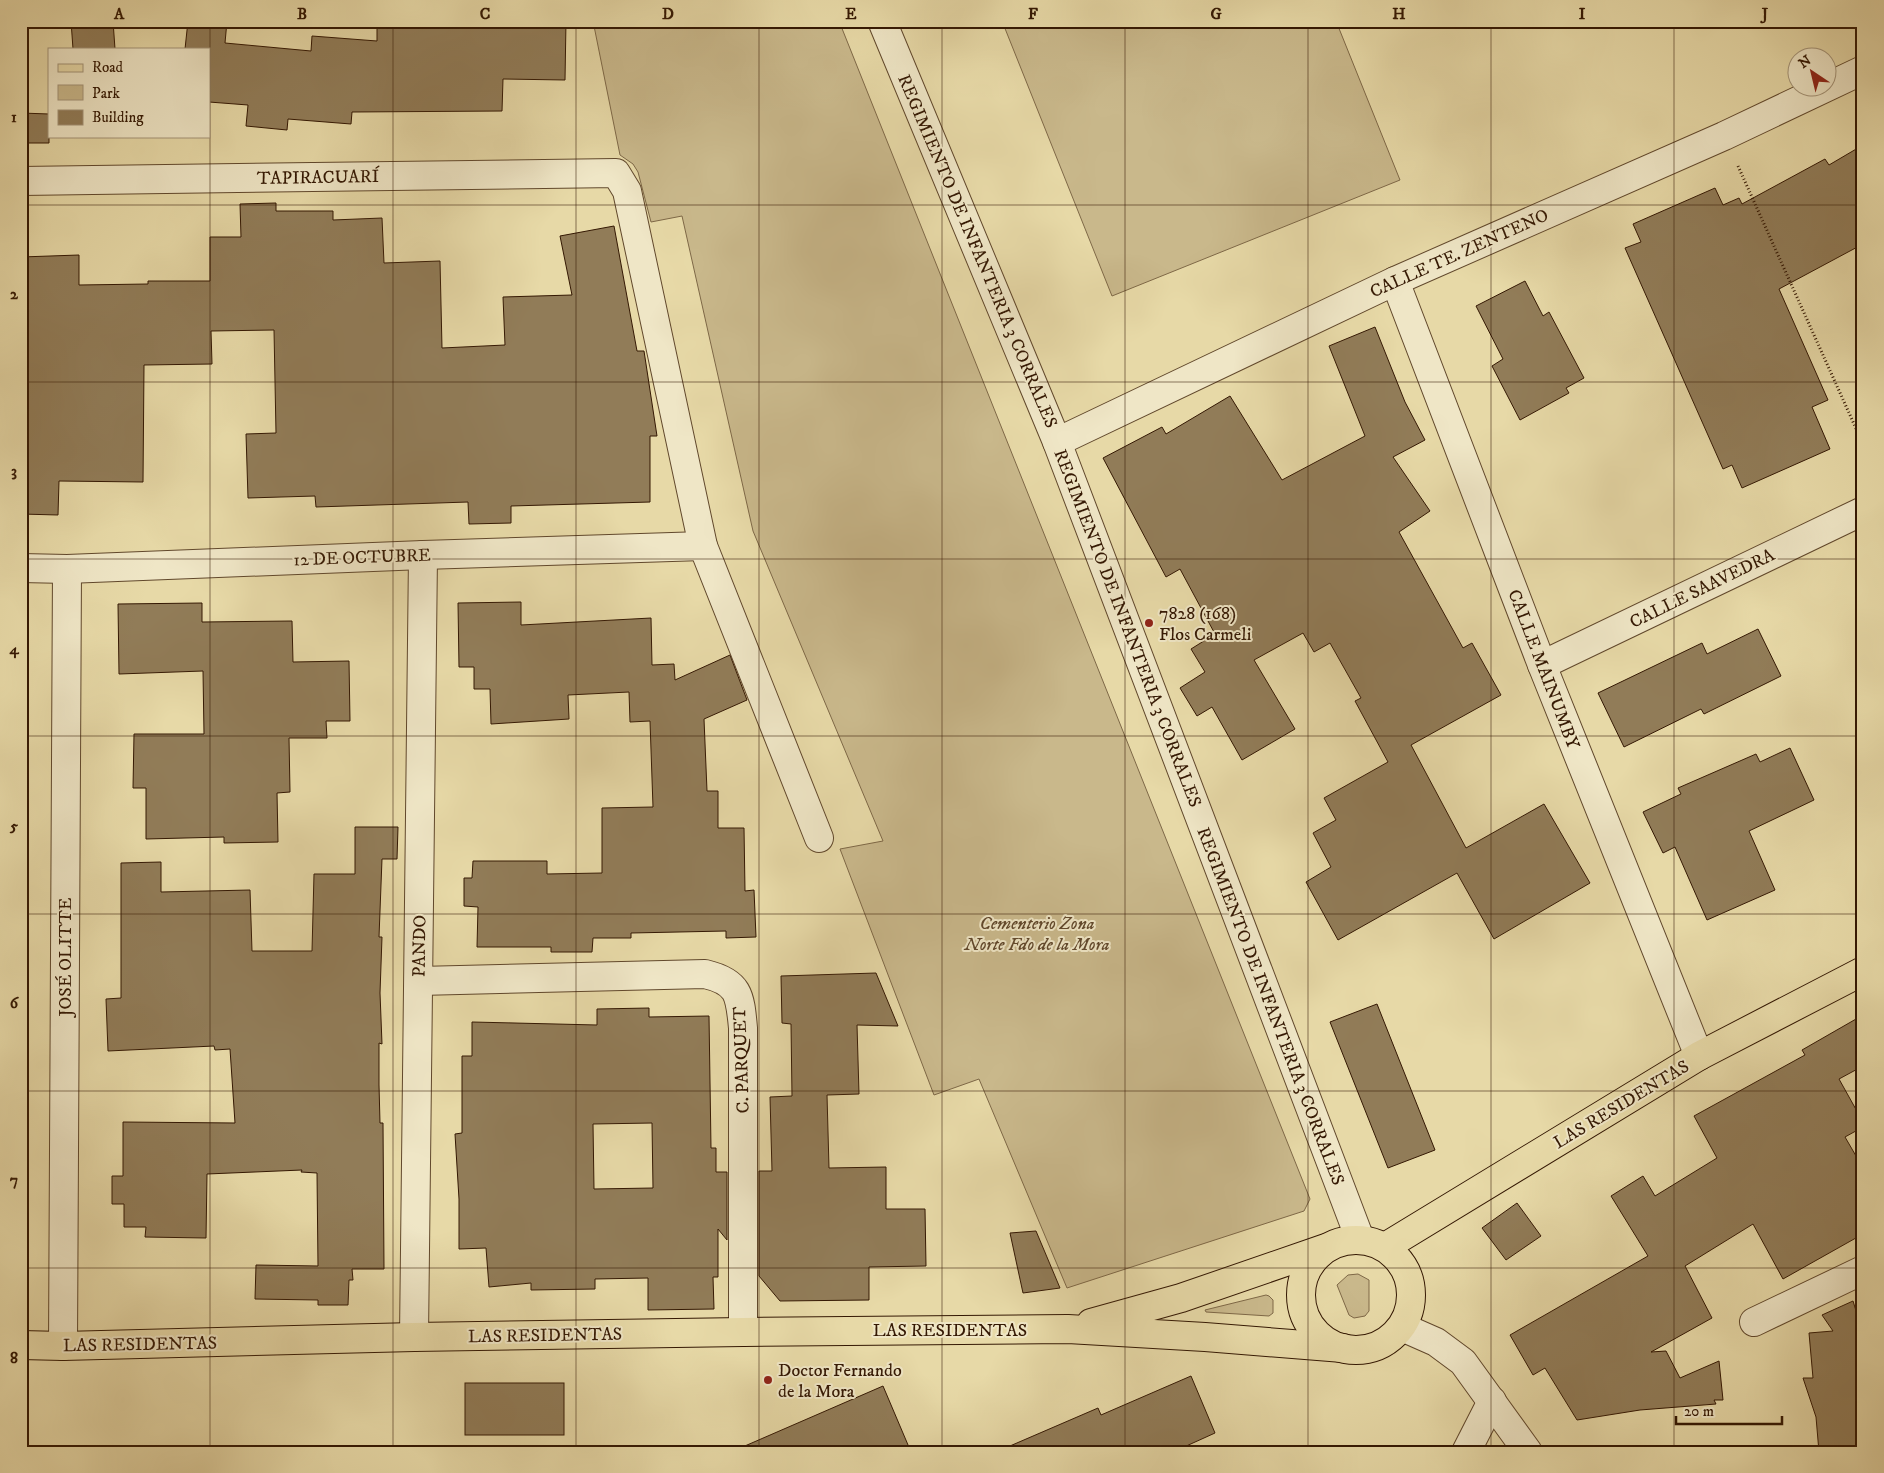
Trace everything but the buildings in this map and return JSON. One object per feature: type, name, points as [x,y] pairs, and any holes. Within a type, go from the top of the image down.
[{"type":"main road","name":"LAS RESIDENTAS","points":[[1373,1243],[1700,1056],[1863,970]]},
{"type":"main road","points":[[1343,1241],[1373,1243],[1399,1259],[1408,1275],[1412,1292],[1410,1310],[1402,1327],[1390,1338],[1376,1346],[1359,1350],[1343,1348],[1326,1341],[1312,1328],[1304,1312],[1301,1294],[1305,1275],[1314,1259],[1328,1247],[1343,1241]]},
{"type":"main road","name":"LAS RESIDENTAS","points":[[1068,1329],[1181,1298],[1328,1247]]},
{"type":"main road","name":"LAS RESIDENTAS","points":[[21,1345],[63,1346],[414,1337],[1068,1329],[1343,1348]]},
{"type":"street","name":"REGIMIENTO DE INFANTERIA 3 CORRALES","points":[[882,21],[1057,442],[1373,1243]]},
{"type":"street","name":"CALLE TE. ZENTENO","points":[[1057,442],[1395,281],[1724,136],[1863,70]]},
{"type":"street","name":"TAPIRACUARÍ","points":[[21,181],[616,173],[627,191],[703,546]]},
{"type":"street","name":"CALLE MAINUMBY","points":[[1395,281],[1542,665],[1700,1056]]},
{"type":"street","name":"CALLE SAAVEDRA","points":[[1542,665],[1863,511]]},
{"type":"street","name":"12 DE OCTUBRE","points":[[21,568],[67,569],[703,546]]},
{"type":"street","points":[[703,546],[818,838]]},
{"type":"street","name":"PANDO","points":[[414,1337],[424,555]]},
{"type":"street","name":"JOSÉ OLITTE","points":[[63,1346],[67,569]]},
{"type":"street","name":"C. PARQUET","points":[[419,981],[705,974],[723,978],[731,985],[740,1001],[743,1028],[743,1332]]},
{"type":"street","points":[[1754,1322],[1863,1270]]},
{"type":"street","points":[[1402,1327],[1436,1342],[1463,1362],[1528,1452]]},
{"type":"street","points":[[1466,1452],[1492,1401]]},
{"type":"path","points":[[1724,136],[1863,444]]},
{"type":"green space","name":"Cementerio Zona Norte Fdo de la Mora","points":[[593,21],[839,21],[1310,1199],[1304,1211],[1067,1288],[979,1079],[934,1095],[840,849],[883,841],[753,531],[682,216],[651,222],[638,172],[633,164],[620,155]]},
{"type":"green space","points":[[1002,21],[1336,21],[1400,180],[1112,296]]},
{"type":"green space","points":[[1358,1274],[1369,1280],[1369,1311],[1365,1316],[1354,1318],[1349,1315],[1337,1285],[1348,1275]]},
{"type":"green space","points":[[1266,1295],[1273,1300],[1273,1313],[1269,1316],[1206,1312],[1205,1310]]},
{"type":"place","name":"7828 (168) Flos Carmeli","points":[[1149,623]]},
{"type":"place","name":"Doctor Fernando de la Mora","points":[[768,1380]]}]
